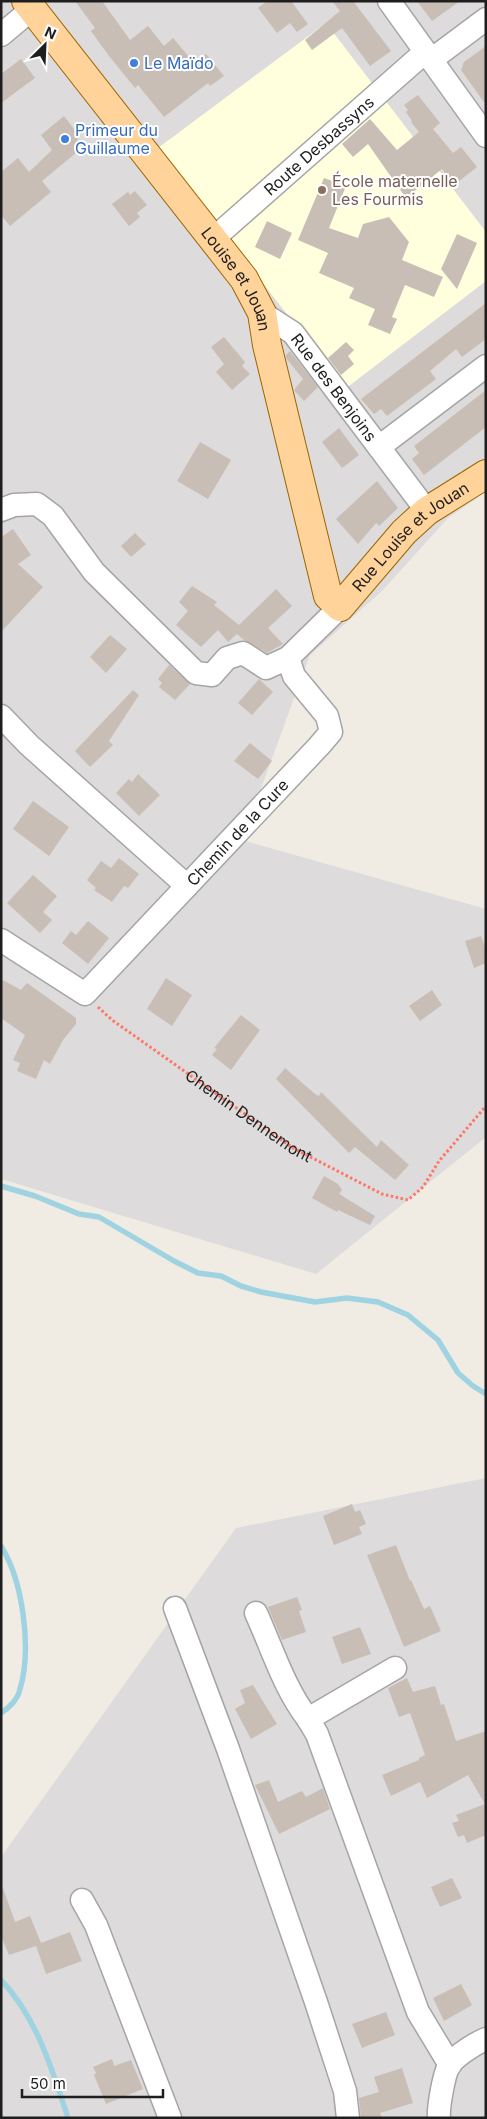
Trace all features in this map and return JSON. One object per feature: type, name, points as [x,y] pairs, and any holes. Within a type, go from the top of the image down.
[{"type":"main road","name":"Louise et Jouan","points":[[29,5],[244,279],[262,312],[267,345],[319,562],[328,596],[340,607]]},
{"type":"main road","name":"Rue Louise et Jouan","points":[[340,607],[404,532],[427,511],[486,474]]},
{"type":"street","points":[[389,1],[486,136]]},
{"type":"street","points":[[1,35],[29,5]]},
{"type":"street","name":"Route Desbassyns","points":[[213,239],[428,56],[486,19]]},
{"type":"street","name":"Rue des Benjoins","points":[[262,312],[293,333],[427,511]]},
{"type":"street","name":"Rue des Benjoins","points":[[379,446],[486,366]]},
{"type":"street","points":[[1,510],[14,505],[36,504],[52,516],[94,572],[196,673],[212,675],[227,658],[243,653],[266,668],[288,658],[340,607]]},
{"type":"street","name":"Chemin de la Cure","points":[[85,994],[331,732],[327,716],[294,676],[288,658]]},
{"type":"street","points":[[1,716],[29,745],[187,886]]},
{"type":"street","points":[[1,940],[85,994]]},
{"type":"street","points":[[175,1608],[228,1749],[316,2002],[345,2091],[348,2118]]},
{"type":"street","points":[[256,1613],[283,1675],[300,1708],[317,1734],[418,2012],[450,2064]]},
{"type":"street","points":[[308,1718],[395,1668]]},
{"type":"street","points":[[82,1900],[96,1925],[170,2118]]},
{"type":"street","points":[[439,2118],[438,2108],[450,2064],[476,2043],[486,2039]]},
{"type":"path","name":"Chemin Dennemont","points":[[85,994],[112,1020],[293,1148],[382,1194],[408,1200],[423,1187],[439,1161],[486,1106]]},
{"type":"shaded area","points":[[1,1],[486,1],[486,492],[448,518],[382,591],[310,655],[242,840],[486,909],[486,1137],[316,1274],[1,1179]]},
{"type":"shaded area","name":"École maternelle Les Fourmis","points":[[326,23],[486,232],[486,281],[345,389],[158,148]]},
{"type":"shaded area","points":[[486,1478],[486,2118],[1,2118],[1,1857],[236,1528]]},
{"type":"building","points":[[75,1],[102,1],[130,40],[148,26],[164,46],[173,38],[194,63],[206,54],[224,76],[210,86],[208,83],[164,117],[138,85],[135,88],[109,56],[91,31],[95,28]]},
{"type":"building","points":[[267,1],[291,1],[308,24],[297,32],[290,23],[277,33],[258,8]]},
{"type":"building","points":[[332,1],[353,1],[391,51],[370,66],[342,28],[312,50],[305,40],[340,11]]},
{"type":"building","points":[[417,1],[460,1],[432,21]]},
{"type":"building","points":[[486,46],[486,105],[461,70],[464,62]]},
{"type":"building","points":[[21,59],[35,78],[1,103],[1,74]]},
{"type":"building","points":[[418,95],[440,123],[433,129],[453,153],[461,147],[477,167],[454,185],[442,169],[406,198],[368,144],[353,157],[342,144],[370,119],[397,150],[419,132],[411,122],[406,112],[408,110],[404,105]]},
{"type":"building","points":[[64,116],[80,137],[77,139],[83,147],[42,181],[51,192],[10,226],[1,215],[1,172],[18,158],[29,172],[52,150],[41,135]]},
{"type":"building","points":[[324,178],[346,186],[329,228],[358,238],[363,224],[389,217],[409,242],[402,260],[443,277],[434,297],[405,285],[392,317],[397,319],[390,334],[368,325],[375,309],[349,298],[354,288],[319,273],[328,253],[298,240]]},
{"type":"building","points":[[135,191],[147,205],[137,213],[140,217],[129,226],[112,204],[128,192],[130,195]]},
{"type":"building","points":[[267,221],[292,233],[280,259],[255,247]]},
{"type":"building","points":[[457,234],[477,243],[457,289],[441,269]]},
{"type":"building","points":[[486,303],[486,339],[462,357],[456,349],[430,371],[436,379],[387,416],[381,409],[374,414],[361,399]]},
{"type":"building","points":[[224,337],[245,362],[242,366],[250,374],[232,390],[216,372],[224,364],[211,347]]},
{"type":"building","points":[[346,342],[354,350],[348,356],[354,364],[341,375],[328,358]]},
{"type":"building","points":[[290,351],[318,387],[304,401],[294,390],[303,379],[286,358]]},
{"type":"building","points":[[486,390],[486,427],[424,475],[412,459],[419,453],[414,446]]},
{"type":"building","points":[[339,428],[359,455],[342,468],[322,442]]},
{"type":"building","points":[[200,442],[231,460],[208,499],[177,481]]},
{"type":"building","points":[[377,481],[398,508],[379,526],[376,523],[358,544],[336,519]]},
{"type":"building","points":[[13,529],[31,555],[18,564],[43,587],[1,632],[1,537]]},
{"type":"building","points":[[135,533],[146,544],[131,557],[121,546]]},
{"type":"building","points":[[192,586],[217,602],[214,605],[239,625],[276,589],[292,606],[268,628],[283,644],[267,653],[237,634],[228,642],[218,630],[201,647],[176,625],[188,611],[179,602]]},
{"type":"building","points":[[110,635],[127,649],[106,673],[90,657]]},
{"type":"building","points":[[169,665],[190,684],[175,700],[159,687],[162,683],[158,679]]},
{"type":"building","points":[[259,679],[273,692],[252,715],[238,703]]},
{"type":"building","points":[[133,690],[139,695],[109,741],[113,745],[90,767],[75,751]]},
{"type":"building","points":[[250,743],[272,761],[258,779],[234,761]]},
{"type":"building","points":[[138,774],[160,795],[139,816],[116,793],[129,779],[132,782]]},
{"type":"building","points":[[33,801],[69,827],[49,856],[13,829]]},
{"type":"building","points":[[119,858],[139,874],[128,888],[124,886],[112,902],[94,890],[96,888],[87,880],[101,861],[111,868]]},
{"type":"building","points":[[33,875],[57,896],[43,912],[52,920],[40,933],[7,903]]},
{"type":"building","points":[[88,921],[109,938],[88,964],[62,943],[71,931],[76,935]]},
{"type":"building","points":[[481,936],[486,949],[486,963],[474,968],[465,941]]},
{"type":"building","points":[[166,978],[192,995],[172,1026],[147,1009]]},
{"type":"building","points":[[1,979],[21,990],[27,983],[76,1018],[76,1024],[63,1040],[50,1064],[44,1060],[36,1079],[17,1071],[20,1063],[13,1060],[25,1035],[1,1018]]},
{"type":"building","points":[[432,990],[442,1005],[420,1021],[409,1006]]},
{"type":"building","points":[[241,1015],[260,1030],[231,1070],[212,1055],[217,1049],[214,1048]]},
{"type":"building","points":[[285,1068],[315,1094],[319,1096],[321,1092],[377,1147],[381,1140],[409,1165],[395,1180],[355,1147],[349,1153],[276,1079]]},
{"type":"building","points":[[324,1176],[338,1184],[342,1190],[339,1194],[375,1216],[370,1225],[338,1210],[337,1212],[312,1198]]},
{"type":"building","points":[[352,1504],[355,1512],[360,1510],[366,1524],[359,1527],[362,1534],[334,1545],[323,1516]]},
{"type":"building","points":[[396,1545],[410,1581],[424,1609],[430,1606],[441,1631],[404,1647],[367,1555]]},
{"type":"building","points":[[297,1597],[302,1610],[299,1611],[306,1632],[282,1640],[268,1607]]},
{"type":"building","points":[[360,1627],[371,1654],[342,1664],[332,1637]]},
{"type":"building","points":[[407,1678],[413,1692],[435,1686],[441,1705],[444,1704],[456,1741],[486,1731],[486,1835],[467,1843],[464,1835],[458,1837],[452,1823],[459,1821],[456,1815],[485,1804],[468,1775],[427,1798],[420,1782],[391,1796],[382,1775],[419,1760],[419,1758],[425,1755],[410,1713],[399,1717],[388,1688]]},
{"type":"building","points":[[253,1685],[277,1724],[251,1739],[235,1709],[245,1703],[240,1690]]},
{"type":"building","points":[[269,1780],[278,1802],[302,1791],[306,1797],[323,1788],[330,1809],[279,1834],[255,1785]]},
{"type":"building","points":[[452,1878],[462,1898],[440,1907],[431,1887]]},
{"type":"building","points":[[1,1888],[3,1888],[15,1922],[30,1916],[41,1943],[70,1932],[82,1961],[46,1974],[36,1946],[9,1955],[1,1936]]},
{"type":"building","points":[[461,1984],[472,2005],[444,2021],[433,1998]]},
{"type":"building","points":[[386,2012],[395,2035],[362,2048],[352,2024]]},
{"type":"building","points":[[112,2059],[114,2066],[131,2060],[143,2089],[106,2104],[94,2075],[96,2073],[93,2067]]},
{"type":"building","points":[[402,2068],[413,2103],[380,2113],[382,2118],[361,2118],[359,2098],[379,2092],[374,2077]]},
{"type":"waterway","points":[[1,1186],[35,1196],[79,1214],[99,1217],[198,1273],[221,1276],[241,1286],[261,1292],[315,1302],[347,1298],[378,1302],[408,1315],[438,1340],[458,1373],[486,1394]]},
{"type":"waterway","points":[[1,1546],[15,1577],[20,1596],[25,1635],[24,1673],[19,1693],[13,1703],[1,1713]]},
{"type":"waterway","points":[[1,1980],[14,1995],[34,2027],[68,2118]]},
{"type":"place","name":"Le Maïdo","points":[[134,63]]},
{"type":"place","name":"Primeur du Guillaume","points":[[65,139]]},
{"type":"place","name":"École maternelle Les Fourmis","points":[[322,190]]}]
